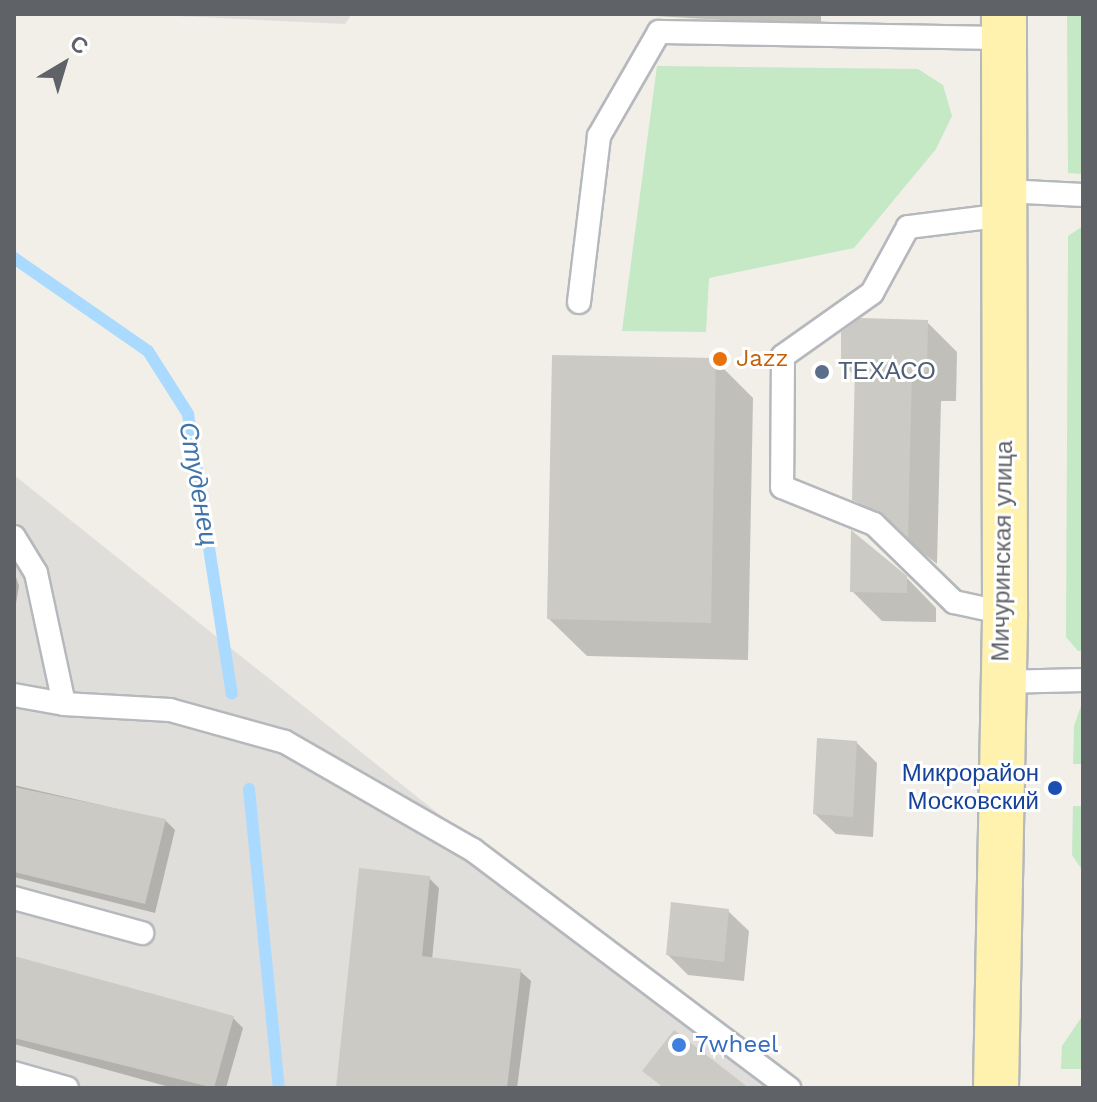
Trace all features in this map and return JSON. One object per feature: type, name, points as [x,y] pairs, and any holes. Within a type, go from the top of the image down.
[{"type":"main road","name":"Мичуринская улица","points":[[996,1088],[1001,682],[1005,613],[1003,26]]},
{"type":"lane","points":[[579,302],[599,136],[659,32],[1003,26]]},
{"type":"lane","points":[[1005,613],[954,602],[874,524],[782,487],[783,356],[872,293],[908,227],[1005,203],[1083,195]]},
{"type":"lane","points":[[14,537],[36,573],[64,704]]},
{"type":"lane","points":[[1001,682],[1083,680]]},
{"type":"lane","points":[[14,695],[64,704],[170,710],[285,742],[473,850],[789,1088]]},
{"type":"lane","points":[[14,898],[142,933]]},
{"type":"lane","points":[[14,1073],[67,1088]]},
{"type":"shaded area","points":[[135,14],[352,14],[345,24]]},
{"type":"shaded area","points":[[14,475],[782,1088],[14,1088]]},
{"type":"green space","points":[[1067,14],[1083,14],[1083,174],[1068,173]]},
{"type":"green space","points":[[657,66],[918,69],[943,85],[952,116],[936,149],[854,248],[709,278],[706,332],[622,331]]},
{"type":"green space","points":[[1083,226],[1083,651],[1078,651],[1066,637],[1068,236]]},
{"type":"green space","points":[[1083,700],[1083,764],[1073,764],[1074,726]]},
{"type":"green space","points":[[1073,806],[1083,806],[1083,871],[1072,855]]},
{"type":"green space","points":[[1083,1015],[1083,1069],[1061,1069],[1062,1046]]},
{"type":"building","points":[[860,318],[928,320],[927,372],[912,372],[908,538],[883,514],[852,500],[855,365],[841,365],[841,332]]},
{"type":"building","points":[[552,355],[716,358],[711,623],[547,619]]},
{"type":"building","points":[[851,530],[907,576],[907,593],[850,592]]},
{"type":"building","points":[[817,738],[857,741],[853,817],[813,814]]},
{"type":"building","points":[[14,787],[166,819],[145,904],[14,872]]},
{"type":"building","points":[[359,868],[430,876],[422,956],[521,969],[507,1088],[336,1088]]},
{"type":"building","points":[[671,902],[729,909],[724,962],[666,955]]},
{"type":"building","points":[[14,956],[234,1016],[214,1088],[14,1038]]},
{"type":"building","points":[[674,1030],[749,1088],[664,1088],[642,1071]]},
{"type":"waterway","name":"Студенец","points":[[14,258],[148,351],[188,414],[232,694]]},
{"type":"waterway","name":"Студенец","points":[[249,789],[279,1088]]},
{"type":"place","name":"Jazz","points":[[720,359]]},
{"type":"place","name":"ТЕХАСО","points":[[822,372]]},
{"type":"place","name":"Микрорайон Московский","points":[[1055,788]]},
{"type":"place","name":"7wheel","points":[[679,1045]]}]
